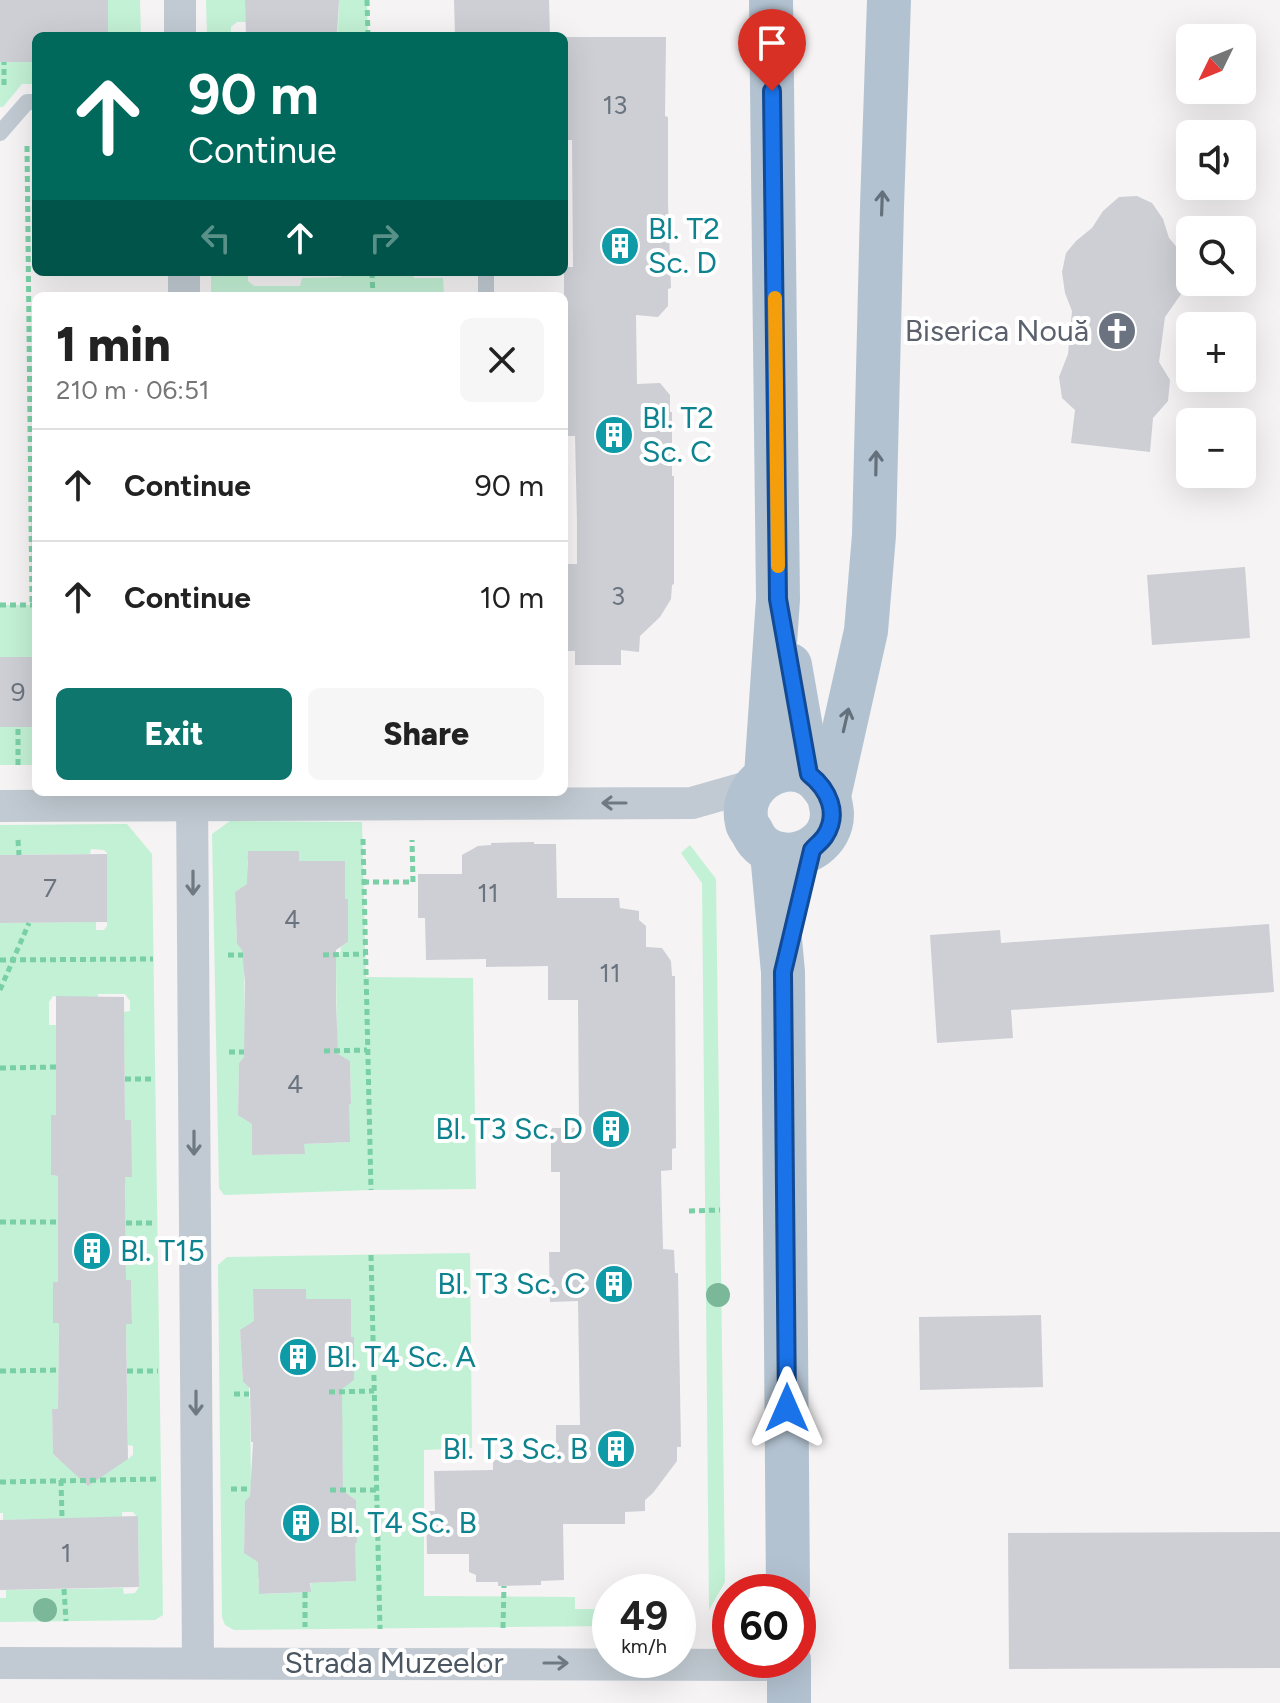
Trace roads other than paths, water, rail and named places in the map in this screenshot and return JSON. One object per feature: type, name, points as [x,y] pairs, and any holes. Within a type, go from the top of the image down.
[{"type":"main road","points":[[771,0],[778,599],[760,781],[747,803],[747,823],[780,848]]},
{"type":"main road","points":[[819,785],[866,631],[873,548],[889,0]]},
{"type":"main road","points":[[778,599],[819,785],[832,816],[826,836],[780,848]]},
{"type":"main road","points":[[760,781],[780,770],[795,770],[819,785]]},
{"type":"main road","points":[[780,848],[788,1574]]},
{"type":"street","points":[[180,0],[180,32]]},
{"type":"street","points":[[0,806],[192,798],[692,803],[760,781]]},
{"type":"street","points":[[192,798],[198,1662]]},
{"type":"street","points":[[692,803],[780,848]]},
{"type":"street","name":"Strada Muzeelor","points":[[0,1663],[198,1662],[712,1674]]},
{"type":"lane","points":[[0,133],[27,102],[32,102]]},
{"type":"place","name":"Bl. T2 Sc. D","points":[[620,246]]},
{"type":"place","name":"Biserica Nouă","points":[[1117,331]]},
{"type":"place","name":"Bl. T2 Sc. C","points":[[614,435]]},
{"type":"place","name":"Bl. T3 Sc. D","points":[[611,1129]]},
{"type":"place","name":"Bl. T15","points":[[92,1251]]},
{"type":"place","name":"Bl. T3 Sc. C","points":[[614,1284]]},
{"type":"place","name":"Bl. T4 Sc. A","points":[[298,1357]]},
{"type":"place","name":"Bl. T3 Sc. B","points":[[616,1449]]},
{"type":"place","name":"Bl. T4 Sc. B","points":[[301,1523]]}]
